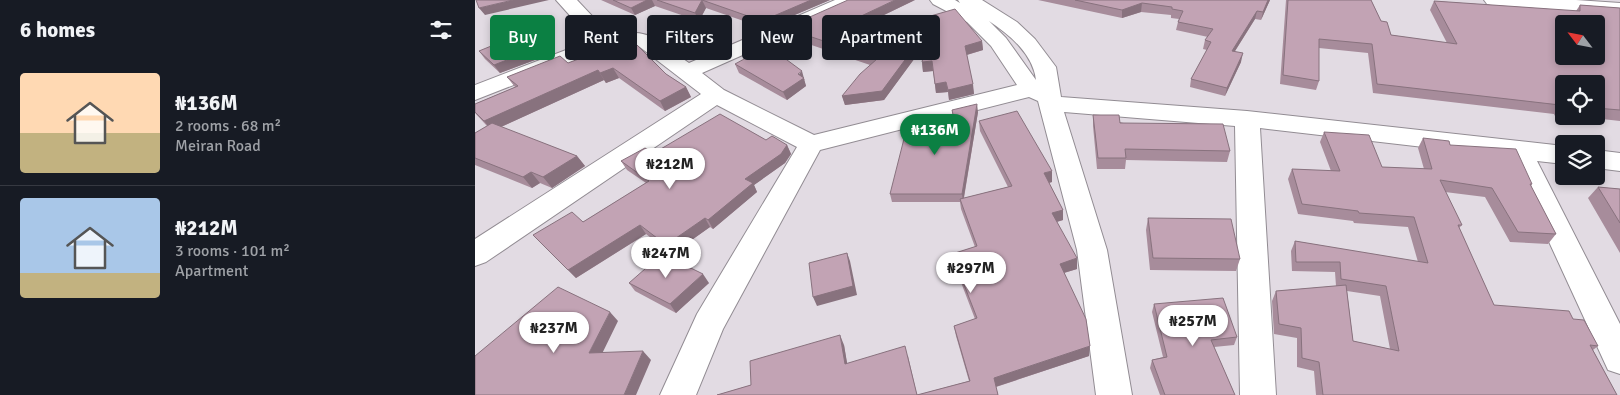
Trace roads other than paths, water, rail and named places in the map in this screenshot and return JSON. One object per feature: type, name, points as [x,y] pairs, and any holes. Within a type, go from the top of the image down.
[{"type":"street","points":[[566,0],[580,15]]},
{"type":"street","points":[[687,72],[851,0]]},
{"type":"street","points":[[940,0],[974,18],[999,42],[1043,96],[1092,250],[1114,395]]},
{"type":"street","points":[[968,0],[995,15],[1023,39],[1042,62],[1050,85],[1043,96]]},
{"type":"street","points":[[1494,0],[1620,9]]},
{"type":"street","points":[[637,38],[642,38],[716,95],[811,144],[1043,96],[1555,153]]},
{"type":"street","points":[[475,93],[565,58]]},
{"type":"street","points":[[475,254],[716,95]]},
{"type":"street","points":[[1247,119],[1258,395]]},
{"type":"street","points":[[678,395],[709,324],[811,144]]},
{"type":"street","points":[[1518,148],[1620,359]]},
{"type":"street","points":[[1605,160],[1620,162]]}]
